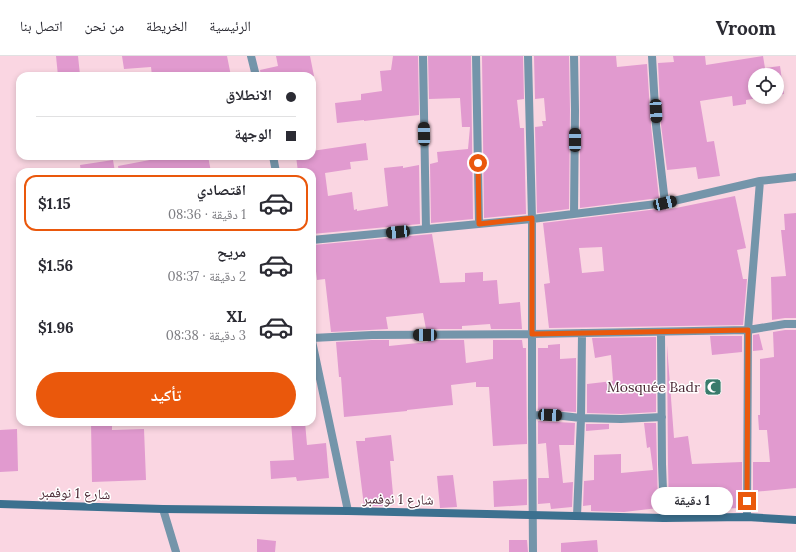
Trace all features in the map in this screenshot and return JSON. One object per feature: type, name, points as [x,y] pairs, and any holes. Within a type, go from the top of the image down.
[{"type":"main road","name":"شارع 1 نوفمبر","points":[[0,504],[163,509],[533,514],[664,518],[747,517],[796,520]]},
{"type":"street","points":[[251,56],[255,72]]},
{"type":"street","points":[[423,56],[426,229]]},
{"type":"street","points":[[476,56],[479,224]]},
{"type":"street","points":[[528,56],[532,218],[533,552]]},
{"type":"street","points":[[574,56],[574,214]]},
{"type":"street","points":[[652,56],[656,125],[665,203]]},
{"type":"street","points":[[316,240],[479,224],[665,203],[760,181],[796,177]]},
{"type":"street","points":[[747,517],[748,330],[760,181]]},
{"type":"street","points":[[316,338],[372,335],[582,334],[748,330],[785,324],[796,324]]},
{"type":"street","points":[[661,332],[664,518]]},
{"type":"street","points":[[577,516],[581,418],[582,334]]},
{"type":"street","points":[[316,360],[348,511]]},
{"type":"street","points":[[532,415],[621,419],[662,417]]},
{"type":"street","points":[[163,509],[176,552]]},
{"type":"building","points":[[56,56],[78,56],[80,72],[58,72]]},
{"type":"building","points":[[122,56],[227,56],[230,72],[152,72],[151,67],[124,69]]},
{"type":"building","points":[[276,56],[310,56],[313,72],[260,72],[260,70],[278,66]]},
{"type":"building","points":[[393,56],[418,56],[419,115],[337,123],[335,103],[361,100],[361,94],[382,91],[380,71],[391,70]]},
{"type":"building","points":[[428,56],[471,56],[473,219],[431,223],[430,164],[438,162],[437,152],[468,149],[470,127],[462,127],[460,98],[429,99]]},
{"type":"building","points":[[482,56],[523,56],[524,99],[517,100],[520,128],[524,128],[526,214],[484,218]]},
{"type":"building","points":[[534,56],[569,56],[569,209],[537,213],[535,127],[543,126],[542,121],[546,121],[544,98],[535,99]]},
{"type":"building","points":[[580,56],[616,56],[617,67],[647,64],[651,126],[659,198],[580,208]]},
{"type":"building","points":[[673,56],[705,56],[706,65],[763,56],[765,68],[748,68],[748,100],[746,100],[746,104],[733,106],[732,96],[700,101],[707,142],[714,141],[720,176],[698,179],[696,167],[667,170],[661,125],[658,63],[674,62]]},
{"type":"building","points":[[780,66],[780,68],[765,68]]},
{"type":"building","points":[[366,143],[368,160],[350,162],[351,169],[325,173],[328,196],[352,192],[354,210],[357,209],[357,211],[388,206],[384,168],[403,166],[403,168],[419,165],[420,224],[316,234],[316,168],[298,168],[296,160],[316,160],[316,150]]},
{"type":"building","points":[[113,160],[114,168],[80,168],[80,165]]},
{"type":"building","points":[[150,160],[209,160],[210,168],[118,168],[118,166]]},
{"type":"building","points":[[735,196],[746,248],[737,250],[743,279],[747,279],[743,325],[549,328],[544,284],[550,283],[543,223],[666,208],[666,210]],"holes":[[[602,247],[604,271],[582,273],[579,248]]]},
{"type":"building","points":[[796,213],[796,318],[772,320],[771,277],[786,276],[781,230],[785,230],[784,214]]},
{"type":"building","points":[[432,234],[440,283],[465,282],[465,273],[483,272],[483,281],[497,280],[499,304],[520,302],[522,329],[491,329],[490,324],[462,326],[462,329],[426,329],[423,313],[386,317],[388,329],[331,332],[325,279],[317,280],[316,245]]},
{"type":"building","points":[[796,330],[796,488],[753,492],[753,462],[770,462],[767,430],[759,430],[758,415],[760,415],[760,359],[774,357],[773,332]]},
{"type":"building","points":[[759,334],[763,350],[753,351],[753,335]]},
{"type":"building","points":[[710,336],[742,336],[742,352],[712,355]]},
{"type":"building","points":[[656,337],[656,412],[621,414],[587,413],[587,384],[613,381],[611,355],[595,358],[592,338]]},
{"type":"building","points":[[389,340],[389,346],[428,342],[427,340],[464,340],[466,363],[493,359],[493,340],[522,340],[523,348],[526,348],[527,444],[493,446],[489,387],[476,387],[476,382],[451,385],[453,405],[344,417],[341,377],[339,377],[336,342]]},
{"type":"building","points":[[560,344],[560,359],[576,358],[576,412],[538,410],[538,348],[548,348],[548,345]]},
{"type":"building","points":[[667,345],[674,438],[688,436],[692,464],[742,462],[742,508],[678,510],[678,506],[669,507]]},
{"type":"building","points":[[538,421],[575,423],[574,445],[559,445],[563,483],[573,482],[572,507],[551,509],[550,503],[538,504],[538,478],[549,478],[546,443],[538,444]]},
{"type":"building","points":[[644,423],[656,423],[658,508],[624,512],[591,511],[591,505],[583,506],[584,481],[594,480],[594,455],[621,454],[621,473],[653,470],[650,447],[647,448]]},
{"type":"building","points":[[586,424],[609,424],[609,429],[586,431]]},
{"type":"building","points":[[91,426],[112,426],[112,430],[144,429],[146,480],[92,482]]},
{"type":"building","points":[[291,426],[305,426],[307,445],[326,443],[329,478],[297,481],[296,477],[271,479],[270,461],[294,460]]},
{"type":"building","points":[[17,429],[18,471],[0,472],[0,430]]},
{"type":"building","points":[[391,435],[394,461],[390,461],[394,505],[364,506],[356,441],[365,441],[365,438]]},
{"type":"building","points":[[453,475],[457,507],[440,508],[437,476]]},
{"type":"building","points":[[527,479],[527,505],[494,507],[493,481]]},
{"type":"building","points":[[257,539],[276,541],[275,552],[257,552]]},
{"type":"building","points":[[509,540],[527,540],[528,552],[509,552]]},
{"type":"building","points":[[597,540],[598,552],[561,552],[561,543]]},
{"type":"place","name":"Mosquée Badr","points":[[713,387]]},
{"type":"route","points":[[478,163],[479,224],[532,218],[532,334],[748,330],[747,501]]}]
